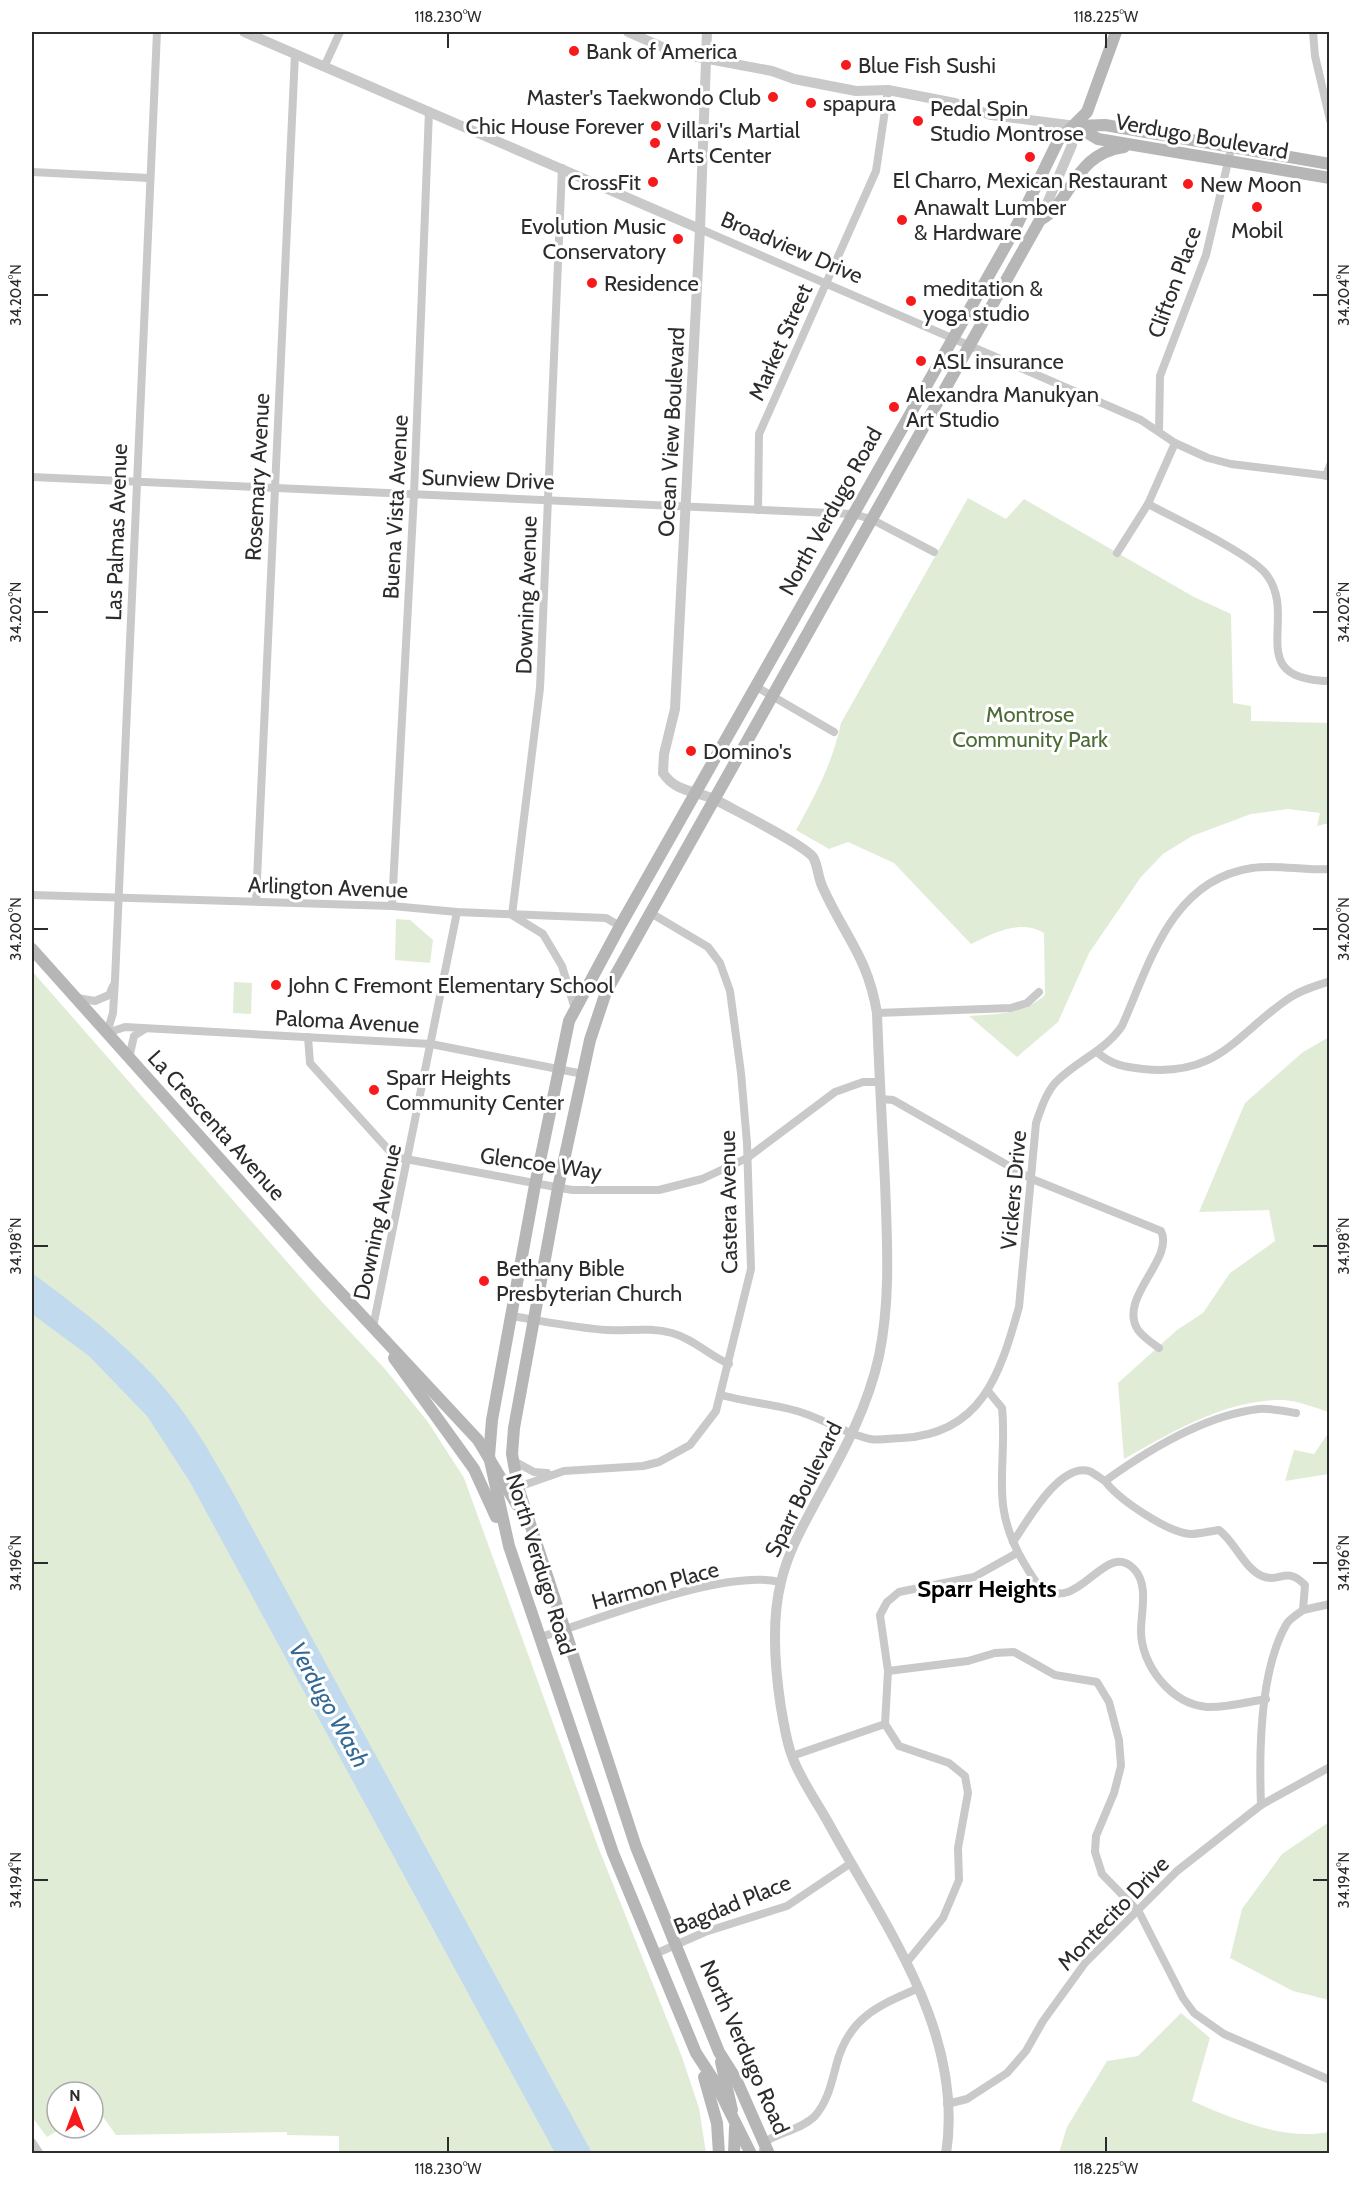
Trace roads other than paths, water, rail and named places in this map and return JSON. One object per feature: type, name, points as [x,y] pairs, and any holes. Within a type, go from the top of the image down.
[{"type":"main road","points":[[1076,126],[1087,112],[1116,32]]},
{"type":"main road","name":"Verdugo Boulevard","points":[[1076,126],[1105,125],[1148,134],[1232,145],[1329,164]]},
{"type":"main road","name":"Verdugo Boulevard","points":[[1076,126],[1098,139],[1132,146],[1329,178]]},
{"type":"main road","name":"North Verdugo Road","points":[[751,2154],[715,2082],[696,2054],[613,1853],[509,1546],[489,1456],[492,1420],[535,1185],[569,1021],[620,926],[1024,212],[1058,141],[1076,126]]},
{"type":"main road","points":[[1024,212],[1040,220],[1051,214],[1068,186],[1092,161],[1114,148],[1132,146]]},
{"type":"main road","name":"North Verdugo Road","points":[[765,2150],[736,2079],[719,2052],[636,1847],[563,1631],[518,1487],[512,1460],[514,1428],[558,1188],[597,1015],[606,992],[1040,220]]},
{"type":"main road","name":"La Crescenta Avenue","points":[[32,949],[478,1440],[505,1481],[536,1541]]},
{"type":"main road","name":"La Crescenta Avenue","points":[[374,1327],[474,1469],[509,1546]]},
{"type":"main road","points":[[719,2052],[735,2125],[734,2154]]},
{"type":"main road","points":[[696,2054],[710,2093],[717,2123],[719,2154]]},
{"type":"street","name":"Las Palmas Avenue","points":[[107,1033],[111,1023],[115,980],[157,32]]},
{"type":"street","name":"Broadview Drive","points":[[244,32],[325,65],[1141,420],[1175,443],[1208,458],[1232,464],[1328,476]]},
{"type":"street","points":[[325,65],[340,32]]},
{"type":"street","points":[[628,32],[676,53],[705,60],[744,65],[794,79],[856,91],[888,90],[955,103],[991,115],[1076,126]]},
{"type":"street","name":"Ocean View Boulevard","points":[[707,32],[687,508],[675,709],[662,763],[663,773],[674,786],[695,795],[714,799],[800,847],[813,858]]},
{"type":"street","points":[[1313,32],[1315,56],[1329,120]]},
{"type":"street","name":"Rosemary Avenue","points":[[256,901],[296,54]]},
{"type":"street","name":"Market Street","points":[[758,510],[759,434],[876,171],[888,90]]},
{"type":"street","name":"Buena Vista Avenue","points":[[392,906],[414,494],[429,111]]},
{"type":"street","name":"North Verdugo Road","points":[[1040,220],[1072,145],[1076,126]]},
{"type":"street","name":"Clifton Place","points":[[1159,431],[1160,376],[1206,255],[1232,145]]},
{"type":"street","name":"Downing Avenue","points":[[512,915],[540,688],[562,168]]},
{"type":"street","points":[[32,172],[149,178]]},
{"type":"street","points":[[1117,553],[1148,504],[1175,443]]},
{"type":"street","points":[[1328,476],[1329,465]]},
{"type":"street","name":"Sunview Drive","points":[[32,477],[853,514],[871,519],[934,552]]},
{"type":"street","points":[[1148,504],[1242,556],[1264,572],[1274,586],[1276,596],[1278,652],[1281,663],[1294,676],[1329,681]]},
{"type":"street","points":[[755,686],[834,732]]},
{"type":"street","name":"Sparr Boulevard","points":[[813,858],[822,887],[862,958],[873,989],[881,1099],[889,1288],[884,1331],[873,1382],[853,1433],[807,1519],[780,1582],[776,1622],[781,1707],[792,1756],[907,1962],[919,1988],[937,2042],[947,2104],[949,2135],[946,2154]]},
{"type":"street","name":"Vickers Drive","points":[[721,1395],[797,1412],[871,1439],[920,1437],[939,1432],[968,1415],[988,1391],[1020,1307],[1036,1123],[1042,1104],[1055,1083],[1114,1038],[1122,1026],[1164,929],[1191,898],[1217,880],[1252,868],[1329,869]]},
{"type":"street","name":"Arlington Avenue","points":[[32,895],[392,906],[457,912],[606,918],[620,926]]},
{"type":"street","name":"Downing Avenue","points":[[374,1327],[457,912]]},
{"type":"street","name":"Castera Avenue","points":[[518,1487],[550,1474],[582,1468],[642,1466],[659,1462],[690,1445],[703,1432],[716,1411],[751,1269],[741,1072],[725,975],[716,955],[708,947],[650,912]]},
{"type":"street","points":[[512,915],[543,934],[562,966],[575,1009]]},
{"type":"street","points":[[74,997],[87,1002],[104,998],[109,994],[115,980]]},
{"type":"street","points":[[1097,1052],[1109,1063],[1149,1069],[1169,1069],[1203,1062],[1229,1049],[1291,997],[1329,981]]},
{"type":"street","points":[[876,1013],[1011,1008],[1027,1003],[1039,993]]},
{"type":"street","name":"Paloma Avenue","points":[[107,1033],[125,1027],[431,1044],[583,1074]]},
{"type":"street","points":[[129,1058],[134,1036],[147,1028]]},
{"type":"street","name":"Glencoe Way","points":[[308,1037],[307,1057],[314,1069],[393,1156],[558,1188],[659,1190],[702,1179],[747,1158],[835,1092],[863,1082],[880,1082]]},
{"type":"street","points":[[881,1099],[893,1100],[1032,1179],[1156,1227],[1164,1237],[1161,1250],[1133,1309],[1133,1318],[1139,1332],[1159,1348]]},
{"type":"street","points":[[511,1316],[590,1328],[653,1329],[673,1333],[694,1342],[717,1359],[729,1364]]},
{"type":"street","points":[[988,1391],[1002,1408],[1000,1492],[1013,1542],[1017,1553],[1042,1588],[1053,1593],[1078,1588],[1100,1569],[1111,1563],[1122,1562],[1133,1567],[1140,1577],[1143,1595],[1143,1648],[1148,1663],[1171,1691],[1188,1702],[1206,1707],[1266,1699]]},
{"type":"street","points":[[1105,1480],[1141,1455],[1197,1426],[1259,1409],[1296,1413]]},
{"type":"street","name":"Castera Avenue","points":[[512,1460],[534,1472],[550,1474]]},
{"type":"street","points":[[1013,1542],[1049,1492],[1070,1473],[1089,1471],[1105,1480],[1115,1494],[1177,1531],[1193,1534],[1219,1530],[1260,1576],[1272,1578],[1287,1573],[1298,1577],[1305,1585],[1303,1610]]},
{"type":"street","points":[[907,1962],[943,1918],[959,1880],[958,1848],[968,1793],[965,1776],[949,1763],[899,1746],[885,1724],[888,1671],[880,1619],[884,1606],[894,1595],[905,1590],[936,1587],[974,1577],[1017,1553]]},
{"type":"street","name":"Harmon Place","points":[[541,1637],[676,1594],[758,1579],[780,1582]]},
{"type":"street","points":[[1261,1804],[1260,1762],[1266,1699],[1276,1647],[1287,1623],[1303,1610],[1329,1604]]},
{"type":"street","points":[[888,1671],[968,1661],[995,1653],[1014,1652],[1055,1674],[1096,1682],[1109,1702],[1119,1740],[1121,1767],[1114,1793],[1100,1824],[1095,1852],[1106,1880],[1139,1912],[1183,1998],[1194,2013],[1224,2034],[1329,2080]]},
{"type":"street","points":[[792,1756],[885,1724]]},
{"type":"street","name":"Montecito Drive","points":[[947,2104],[966,2100],[1007,2073],[1026,2051],[1043,2020],[1085,1963],[1105,1940],[1139,1912],[1177,1871],[1261,1804],[1329,1767]]},
{"type":"street","name":"Bagdad Place","points":[[655,1954],[705,1932],[788,1906],[851,1863]]},
{"type":"street","points":[[765,2150],[805,2124],[820,2109],[829,2094],[845,2040],[859,2020],[919,1988]]},
{"type":"street","points":[[32,2142],[40,2154]]},
{"type":"water","name":"Verdugo Wash","points":[[32,1273],[99,1325],[141,1363],[179,1406],[200,1436],[592,2153],[555,2153],[190,1482],[147,1416],[89,1356],[32,1314]]},
{"type":"place","name":"Bank of America","points":[[574,51]]},
{"type":"place","name":"Blue Fish Sushi","points":[[846,65]]},
{"type":"place","name":"Master's Taekwondo Club","points":[[773,97]]},
{"type":"place","name":"spapura","points":[[811,103]]},
{"type":"place","name":"Pedal Spin Studio Montrose","points":[[918,121]]},
{"type":"place","name":"Chic House Forever","points":[[656,126]]},
{"type":"place","name":"Villari's Martial Arts Center","points":[[655,143]]},
{"type":"place","name":"El Charro, Mexican Restaurant","points":[[1030,157]]},
{"type":"place","name":"CrossFit","points":[[653,182]]},
{"type":"place","name":"New Moon","points":[[1188,184]]},
{"type":"place","name":"Mobil","points":[[1257,207]]},
{"type":"place","name":"Anawalt Lumber & Hardware","points":[[902,220]]},
{"type":"place","name":"Evolution Music Conservatory","points":[[678,239]]},
{"type":"place","name":"Residence","points":[[592,283]]},
{"type":"place","name":"meditation & yoga studio","points":[[911,301]]},
{"type":"place","name":"ASL insurance","points":[[921,361]]},
{"type":"place","name":"Alexandra Manukyan Art Studio","points":[[894,407]]},
{"type":"place","name":"Domino's","points":[[691,751]]},
{"type":"place","name":"John C Fremont Elementary School","points":[[276,985]]},
{"type":"place","name":"Sparr Heights Community Center","points":[[374,1090]]},
{"type":"place","name":"Bethany Bible Presbyterian Church","points":[[484,1281]]},
{"type":"district","name":"Sparr Heights","points":[[987,1589]]},
{"type":"park label","name":"Montrose Community Park","points":[[1030,726]]}]
